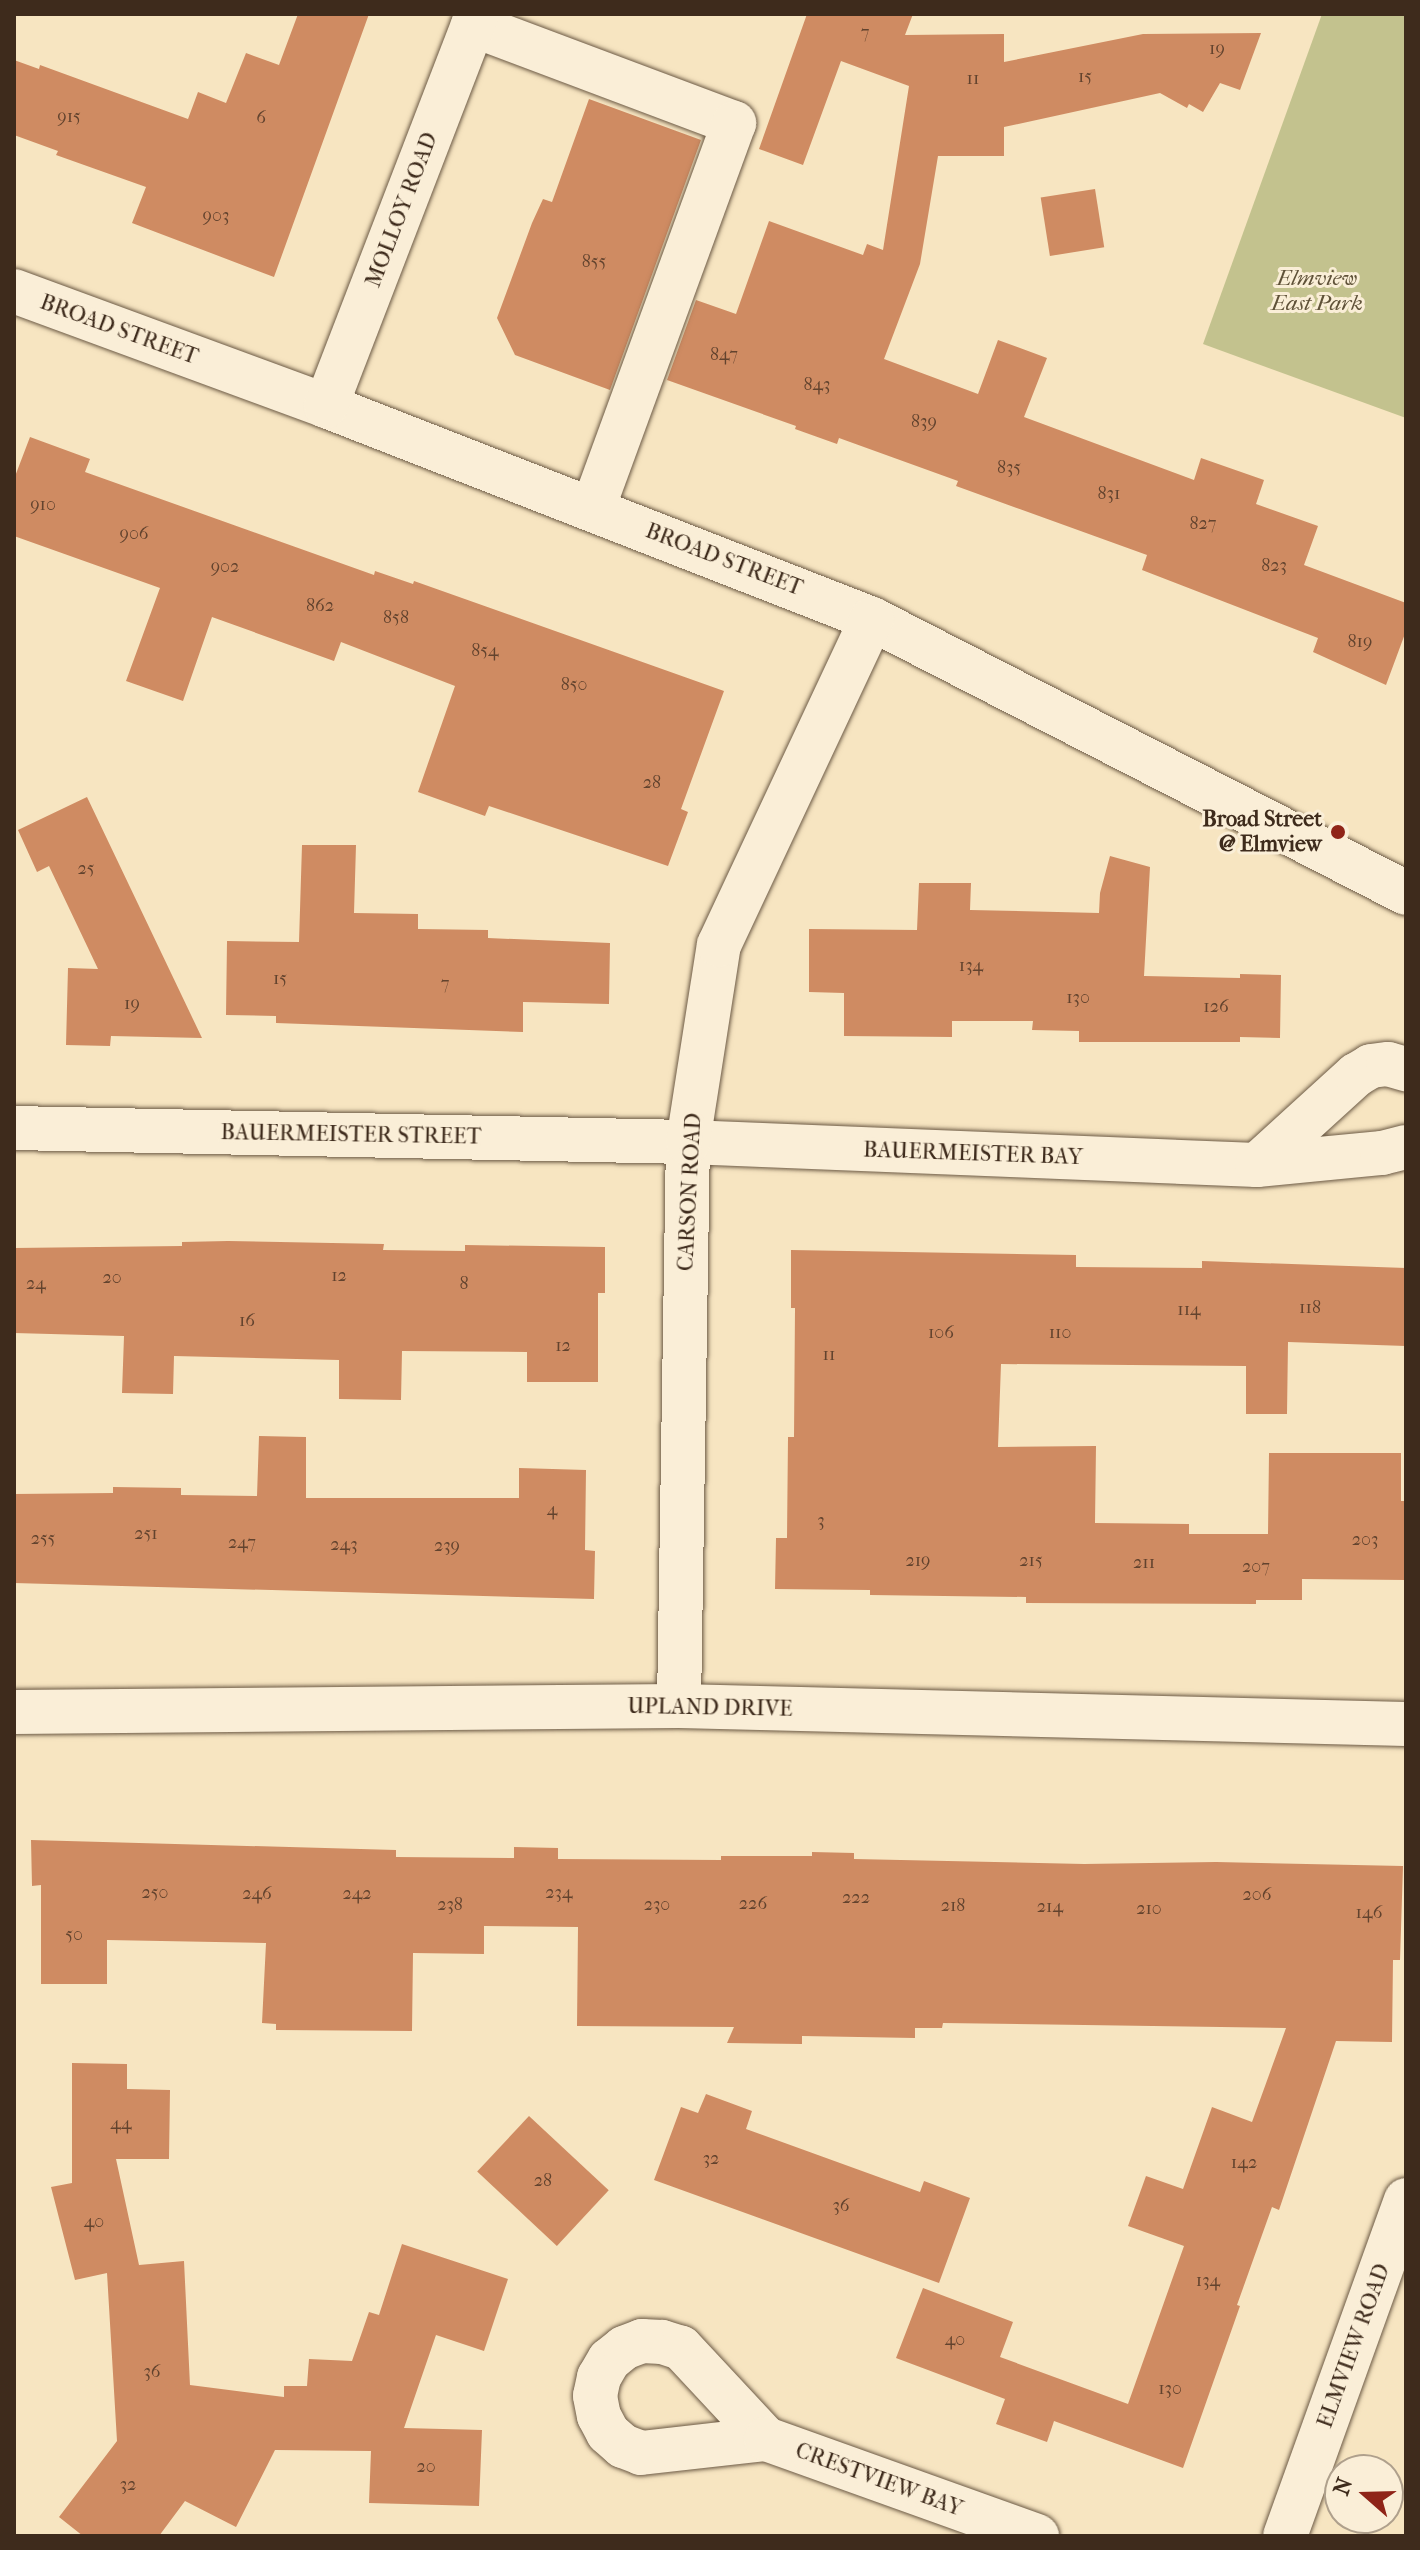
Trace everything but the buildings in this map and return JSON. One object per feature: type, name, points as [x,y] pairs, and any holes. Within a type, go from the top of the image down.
[{"type":"street","name":"MOLLOY ROAD","points":[[326,406],[475,20]]},
{"type":"street","points":[[475,20],[734,123],[593,509]]},
{"type":"street","name":"BROAD STREET","points":[[14,291],[326,406],[872,619],[1406,893]]},
{"type":"street","name":"CARSON ROAD","points":[[679,1706],[688,1142],[719,945],[872,619]]},
{"type":"street","points":[[1257,1165],[1356,1075],[1371,1066],[1388,1064],[1406,1069]]},
{"type":"street","name":"BAUERMEISTER STREET","points":[[14,1128],[688,1142]]},
{"type":"street","name":"BAUERMEISTER BAY","points":[[688,1142],[1257,1165],[1382,1153],[1406,1147]]},
{"type":"street","name":"UPLAND DRIVE","points":[[14,1712],[679,1706],[1406,1724]]},
{"type":"street","name":"ELMVIEW ROAD","points":[[1285,2536],[1406,2200]]},
{"type":"street","name":"CRESTVIEW BAY","points":[[766,2439],[1037,2536]]},
{"type":"green space","name":"Elmview East Park","points":[[1322,14],[1406,14],[1406,418],[1203,344]]},
{"type":"place","name":"Broad Street @ Elmview","points":[[1338,832]]}]
